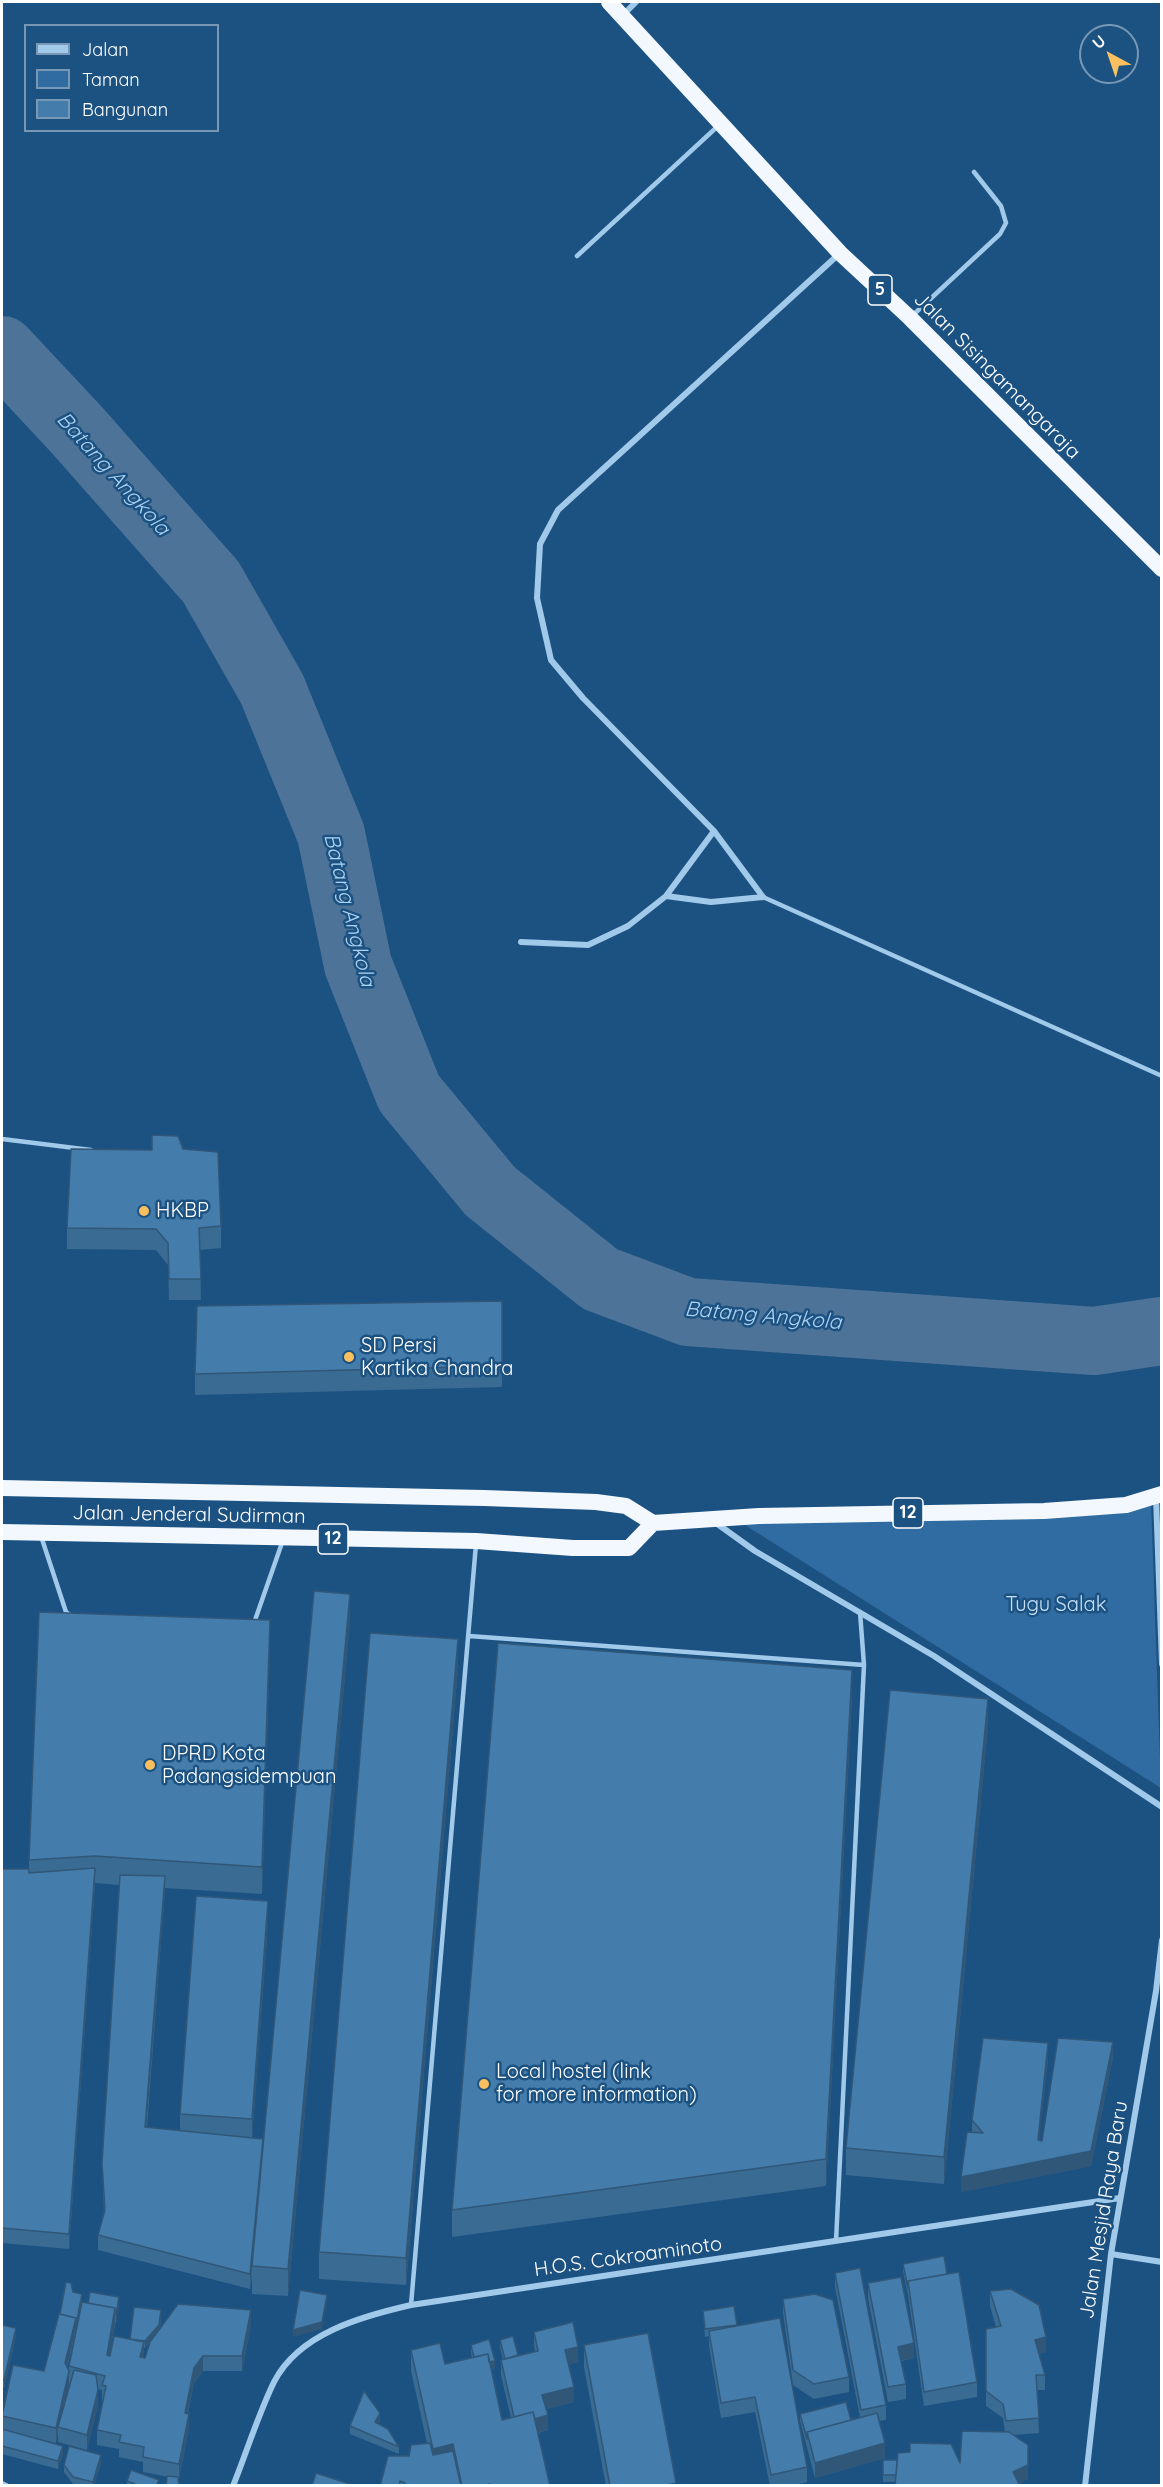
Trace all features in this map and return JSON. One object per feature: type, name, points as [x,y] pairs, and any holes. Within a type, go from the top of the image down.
[{"type":"highway","name":"Jalan Sisingamangaraja","points":[[609,2],[840,253],[910,318],[1161,569]]},
{"type":"highway","name":"Jalan Jenderal Sudirman","points":[[2,1488],[596,1502],[626,1506],[653,1523],[629,1548],[573,1548],[476,1541],[2,1532]]},
{"type":"highway","name":"12","points":[[653,1523],[708,1518],[1044,1511],[1126,1505],[1159,1495]]},
{"type":"street","points":[[622,16],[636,2]]},
{"type":"street","points":[[763,897],[714,831],[583,698],[551,660],[537,598],[540,544],[558,510],[840,253]]},
{"type":"street","points":[[521,942],[588,945],[628,926],[666,896],[714,831]]},
{"type":"street","points":[[666,896],[711,902],[763,897]]},
{"type":"street","points":[[1159,1495],[1161,1664]]},
{"type":"street","points":[[708,1518],[755,1551],[953,1668],[1161,1807]]},
{"type":"street","name":"Jalan Mesjid Raya Baru","points":[[1084,2486],[1111,2254],[1156,1991],[1161,1940]]},
{"type":"street","name":"H.O.S. Cokroaminoto","points":[[233,2486],[274,2381],[287,2364],[306,2346],[364,2316],[411,2305],[1120,2198]]},
{"type":"street","points":[[1111,2254],[1161,2262]]},
{"type":"lane","points":[[577,256],[722,123]]},
{"type":"lane","points":[[910,318],[1000,234],[1006,223],[1001,206],[975,172]]},
{"type":"lane","points":[[763,897],[1161,1076]]},
{"type":"lane","points":[[2,1139],[100,1151]]},
{"type":"lane","points":[[40,1532],[66,1612],[74,1618]]},
{"type":"lane","points":[[253,1626],[284,1538]]},
{"type":"lane","points":[[411,2305],[476,1541]]},
{"type":"lane","points":[[836,2242],[864,1665],[860,1612]]},
{"type":"lane","points":[[469,1636],[864,1665]]},
{"type":"green space","name":"Tugu Salak","points":[[1151,1502],[1161,1788],[737,1520]]},
{"type":"building","name":"HKBP","points":[[152,1135],[178,1136],[183,1149],[218,1152],[221,1226],[199,1228],[201,1279],[169,1279],[168,1243],[156,1229],[67,1228],[71,1149],[152,1150]]},
{"type":"building","name":"SD Persi Kartika Chandra","points":[[502,1301],[502,1366],[195,1374],[197,1306]]},
{"type":"building","points":[[314,1591],[350,1594],[288,2269],[252,2266]]},
{"type":"building","name":"DPRD Kota Padangsidempuan","points":[[39,1612],[270,1620],[262,1867],[95,1856],[29,1860]]},
{"type":"building","points":[[370,1633],[458,1639],[406,2258],[319,2252]]},
{"type":"building","points":[[498,1643],[852,1670],[826,2159],[452,2210]]},
{"type":"building","points":[[890,1690],[988,1699],[944,2157],[846,2148]]},
{"type":"building","points":[[95,1868],[69,2234],[2,2228],[2,1869],[29,1869],[29,1873]]},
{"type":"building","points":[[120,1875],[165,1876],[145,2127],[263,2139],[250,2274],[98,2235],[105,2210],[102,2163]]},
{"type":"building","points":[[196,1896],[268,1901],[252,2119],[180,2114]]},
{"type":"building","points":[[983,2038],[1048,2043],[1038,2140],[1042,2141],[1058,2038],[1113,2042],[1091,2151],[961,2177],[967,2132],[983,2133],[972,2120]]},
{"type":"building","points":[[944,2256],[947,2274],[908,2281],[908,2288],[903,2264]]},
{"type":"building","points":[[860,2268],[886,2405],[861,2410],[835,2273]]},
{"type":"building","points":[[959,2272],[977,2382],[924,2392],[908,2281]]},
{"type":"building","points":[[901,2277],[914,2343],[898,2347],[906,2384],[888,2387],[868,2283]]},
{"type":"building","points":[[66,2282],[71,2283],[73,2292],[82,2294],[76,2325],[76,2318],[60,2314]]},
{"type":"building","points":[[1011,2289],[1039,2305],[1046,2337],[1035,2340],[1045,2375],[1036,2375],[1039,2418],[1006,2421],[1003,2404],[986,2391],[986,2329],[1001,2326],[990,2291]]},
{"type":"building","points":[[300,2290],[327,2295],[322,2322],[293,2330]]},
{"type":"building","points":[[90,2292],[119,2297],[116,2315],[115,2308],[88,2303]]},
{"type":"building","points":[[815,2294],[833,2300],[849,2377],[814,2384],[793,2370],[783,2299]]},
{"type":"building","points":[[82,2302],[115,2308],[107,2355],[110,2356],[114,2336],[144,2342],[140,2357],[145,2358],[150,2342],[178,2304],[251,2310],[242,2356],[203,2356],[194,2368],[185,2413],[189,2414],[179,2464],[143,2457],[144,2447],[119,2442],[121,2435],[97,2430],[106,2386],[102,2385],[105,2376],[69,2366]]},
{"type":"building","points":[[734,2306],[737,2325],[705,2329],[703,2311]]},
{"type":"building","points":[[134,2307],[161,2310],[159,2325],[145,2341],[130,2339]]},
{"type":"building","points":[[59,2314],[76,2318],[65,2363],[69,2371],[56,2428],[2,2416],[13,2365],[44,2371]]},
{"type":"building","points":[[780,2318],[807,2467],[771,2475],[755,2397],[721,2403],[709,2331]]},
{"type":"building","points":[[573,2322],[578,2347],[565,2350],[574,2387],[542,2395],[548,2415],[535,2419],[533,2412],[514,2417],[501,2360],[538,2351],[534,2332]]},
{"type":"building","points":[[2,2325],[16,2328],[4,2380],[2,2380]]},
{"type":"building","points":[[648,2333],[676,2483],[663,2486],[610,2486],[584,2345]]},
{"type":"building","points":[[513,2336],[518,2355],[505,2359],[500,2340]]},
{"type":"building","points":[[489,2339],[495,2361],[489,2362],[488,2354],[474,2357],[471,2345]]},
{"type":"building","points":[[440,2343],[445,2364],[488,2354],[502,2420],[533,2412],[550,2486],[491,2486],[490,2484],[462,2486],[453,2444],[433,2449],[411,2350]]},
{"type":"building","points":[[74,2370],[96,2375],[98,2390],[87,2435],[58,2427]]},
{"type":"building","points":[[364,2391],[380,2413],[375,2422],[388,2429],[399,2447],[350,2426]]},
{"type":"building","points":[[846,2402],[851,2420],[807,2432],[807,2439],[800,2414]]},
{"type":"building","points":[[877,2413],[885,2443],[815,2463],[807,2432]]},
{"type":"building","points":[[2,2429],[63,2446],[58,2461],[2,2446]]},
{"type":"building","points":[[962,2431],[1009,2432],[1028,2445],[1028,2465],[1013,2472],[1020,2486],[895,2486],[898,2453],[910,2452],[910,2443],[951,2444],[960,2463]]},
{"type":"building","points":[[430,2443],[433,2455],[453,2451],[461,2486],[404,2486],[405,2483],[400,2481],[399,2486],[380,2486],[388,2456],[409,2456],[411,2445]]},
{"type":"building","points":[[69,2446],[101,2455],[93,2482],[73,2477],[64,2465]]},
{"type":"building","points":[[883,2460],[897,2460],[896,2475],[883,2475]]},
{"type":"building","points":[[131,2470],[159,2480],[156,2486],[135,2486],[127,2481]]},
{"type":"building","points":[[316,2473],[356,2486],[312,2486]]},
{"type":"building","points":[[167,2476],[178,2477],[179,2486],[166,2486]]},
{"type":"waterway","name":"Batang Angkola","points":[[2,350],[76,429],[211,582],[272,689],[331,834],[358,965],[409,1093],[490,1191],[600,1279],[688,1312],[1094,1341],[1162,1331]]},
{"type":"place","name":"HKBP","points":[[144,1211]]},
{"type":"place","name":"SD Persi Kartika Chandra","points":[[349,1357]]},
{"type":"place","name":"DPRD Kota Padangsidempuan","points":[[150,1765]]},
{"type":"place","name":"Local hostel (link for more information)","points":[[484,2084]]}]
